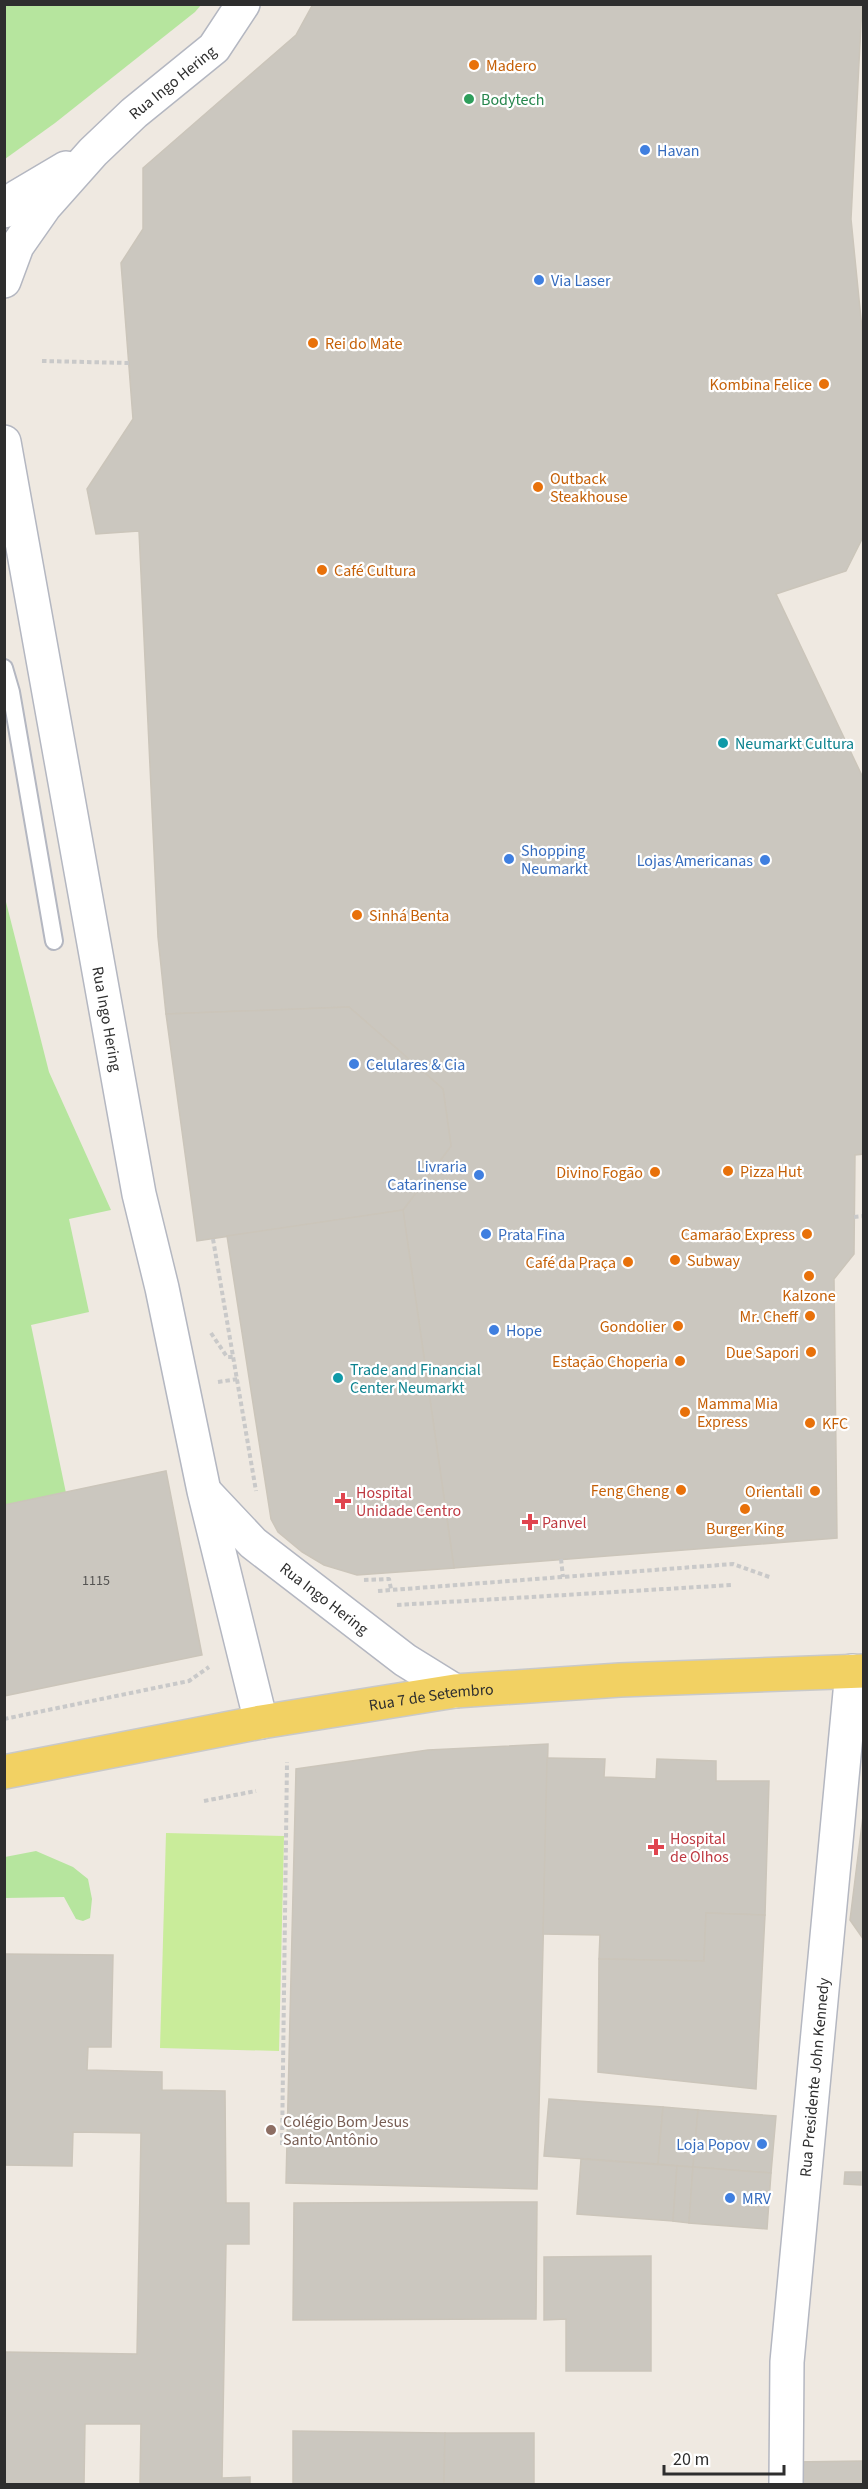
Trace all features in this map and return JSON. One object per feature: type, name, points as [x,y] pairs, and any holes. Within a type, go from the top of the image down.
[{"type":"main road","name":"Rua 7 de Setembro","points":[[4,1772],[261,1722],[455,1691],[620,1680],[858,1671]]},
{"type":"street","name":"Rua Ingo Hering","points":[[4,281],[17,246],[45,206],[93,152],[134,113],[214,48],[243,4]]},
{"type":"street","name":"Rua Ingo Hering","points":[[4,211],[17,197],[93,152]]},
{"type":"street","name":"Rua Ingo Hering","points":[[4,442],[98,954],[139,1194],[162,1288],[204,1491],[261,1722]]},
{"type":"street","name":"Rua Ingo Hering","points":[[4,515],[22,546]]},
{"type":"street","name":"Rua Ingo Hering","points":[[204,1491],[253,1543],[405,1660],[455,1691]]},
{"type":"street","name":"Rua Presidente John Kennedy","points":[[786,2484],[787,2362],[858,1671]]},
{"type":"lane","points":[[4,668],[11,693],[54,941]]},
{"type":"path","points":[[42,361],[129,363]]},
{"type":"path","points":[[854,1217],[864,1216]]},
{"type":"path","points":[[213,1239],[257,1496]]},
{"type":"path","points":[[207,1328],[226,1358],[233,1357]]},
{"type":"path","points":[[216,1382],[238,1379]]},
{"type":"path","points":[[561,1559],[563,1576]]},
{"type":"path","points":[[356,1581],[389,1579],[390,1589],[733,1564],[772,1578]]},
{"type":"path","points":[[387,1606],[732,1585]]},
{"type":"path","points":[[4,1719],[189,1681],[209,1667],[212,1657]]},
{"type":"path","points":[[282,2145],[287,1762]]},
{"type":"path","points":[[204,1801],[256,1791]]},
{"type":"green space","points":[[5,4],[201,5],[55,123],[5,159]]},
{"type":"green space","points":[[4,894],[49,1072],[111,1210],[69,1219],[89,1312],[31,1325],[66,1493],[4,1505]]},
{"type":"green space","points":[[166,1833],[284,1836],[279,2051],[160,2048]]},
{"type":"green space","points":[[36,1851],[73,1867],[88,1879],[92,1899],[90,1918],[83,1921],[76,1919],[64,1897],[5,1898],[5,1857]]},
{"type":"building","name":"Shopping Neumarkt","points":[[313,4],[862,4],[851,219],[864,349],[864,535],[846,571],[776,594],[864,780],[864,1154],[855,1155],[854,1254],[834,1279],[837,1538],[454,1568],[403,1210],[451,1146],[443,1089],[349,1007],[166,1014],[158,937],[139,531],[96,534],[87,489],[133,419],[121,263],[143,229],[143,168],[296,35]]},
{"type":"building","points":[[349,1007],[443,1089],[451,1146],[403,1210],[197,1241],[166,1014]]},
{"type":"building","name":"Trade and Financial Center Neumarkt","points":[[403,1210],[454,1568],[357,1575],[324,1565],[302,1552],[278,1532],[271,1519],[227,1236]]},
{"type":"building","points":[[166,1471],[202,1655],[4,1696],[4,1505]]},
{"type":"building","points":[[548,1744],[537,2189],[286,2183],[296,1769],[428,1750]]},
{"type":"building","name":"Hospital de Olhos","points":[[547,1758],[605,1759],[604,1777],[656,1779],[657,1759],[716,1761],[716,1781],[769,1781],[765,1915],[706,1913],[704,1961],[599,1959],[600,1935],[543,1934]]},
{"type":"building","points":[[864,1808],[864,1940],[850,1920]]},
{"type":"building","points":[[706,1913],[765,1915],[756,2089],[598,2072],[599,1959],[704,1961]]},
{"type":"building","points":[[4,1954],[113,1955],[111,2047],[88,2047],[87,2070],[162,2072],[162,2090],[225,2091],[226,2203],[249,2203],[249,2244],[226,2244],[222,2478],[250,2477],[250,2484],[140,2484],[141,2424],[85,2424],[84,2484],[4,2484],[4,2352],[137,2354],[141,2133],[73,2132],[72,2166],[4,2165]]},
{"type":"building","points":[[549,2099],[663,2107],[658,2164],[544,2156]]},
{"type":"building","points":[[663,2107],[698,2110],[693,2167],[658,2164]]},
{"type":"building","points":[[698,2110],[776,2116],[771,2173],[693,2167]]},
{"type":"building","points":[[581,2159],[677,2166],[673,2221],[577,2214]]},
{"type":"building","points":[[677,2166],[693,2167],[689,2223],[673,2221]]},
{"type":"building","name":"MRV","points":[[693,2167],[771,2173],[767,2229],[689,2223]]},
{"type":"building","points":[[845,2172],[861,2172],[861,2185],[844,2184]]},
{"type":"building","points":[[537,2202],[536,2319],[293,2320],[294,2203]]},
{"type":"building","points":[[651,2256],[651,2371],[566,2371],[566,2319],[544,2320],[544,2257]]},
{"type":"building","points":[[293,2431],[445,2433],[444,2484],[293,2484]]},
{"type":"building","points":[[445,2433],[534,2433],[534,2484],[444,2484]]},
{"type":"building","points":[[864,2461],[864,2484],[793,2484],[792,2462]]},
{"type":"place","name":"Madero","points":[[474,65]]},
{"type":"place","name":"Bodytech","points":[[469,99]]},
{"type":"place","name":"Havan","points":[[645,150]]},
{"type":"place","name":"Via Laser","points":[[539,280]]},
{"type":"place","name":"Rei do Mate","points":[[313,343]]},
{"type":"place","name":"Kombina Felice","points":[[824,384]]},
{"type":"place","name":"Outback Steakhouse","points":[[538,487]]},
{"type":"place","name":"Café Cultura","points":[[322,570]]},
{"type":"place","name":"Neumarkt Cultura","points":[[723,743]]},
{"type":"place","name":"Shopping Neumarkt","points":[[509,859]]},
{"type":"place","name":"Lojas Americanas","points":[[765,860]]},
{"type":"place","name":"Sinhá Benta","points":[[357,915]]},
{"type":"place","name":"Celulares & Cia","points":[[354,1064]]},
{"type":"place","name":"Pizza Hut","points":[[728,1171]]},
{"type":"place","name":"Divino Fogão","points":[[655,1172]]},
{"type":"place","name":"Livraria Catarinense","points":[[479,1175]]},
{"type":"place","name":"Prata Fina","points":[[486,1234]]},
{"type":"place","name":"Camarão Express","points":[[807,1234]]},
{"type":"place","name":"Subway","points":[[675,1260]]},
{"type":"place","name":"Café da Praça","points":[[628,1262]]},
{"type":"place","name":"Kalzone","points":[[809,1276]]},
{"type":"place","name":"Mr. Cheff","points":[[810,1316]]},
{"type":"place","name":"Gondolier","points":[[678,1326]]},
{"type":"place","name":"Hope","points":[[494,1330]]},
{"type":"place","name":"Due Sapori","points":[[811,1352]]},
{"type":"place","name":"Estação Choperia","points":[[680,1361]]},
{"type":"place","name":"Trade and Financial Center Neumarkt","points":[[338,1378]]},
{"type":"place","name":"Mamma Mia Express","points":[[685,1412]]},
{"type":"place","name":"KFC","points":[[810,1423]]},
{"type":"place","name":"Feng Cheng","points":[[681,1490]]},
{"type":"place","name":"Orientali","points":[[815,1491]]},
{"type":"place","name":"Hospital Unidade Centro","points":[[343,1501]]},
{"type":"place","name":"Burger King","points":[[745,1509]]},
{"type":"place","name":"Panvel","points":[[530,1522]]},
{"type":"place","name":"Hospital de Olhos","points":[[656,1847]]},
{"type":"place","name":"Colégio Bom Jesus Santo Antônio","points":[[271,2130]]},
{"type":"place","name":"Loja Popov","points":[[762,2144]]},
{"type":"place","name":"MRV","points":[[730,2198]]}]
